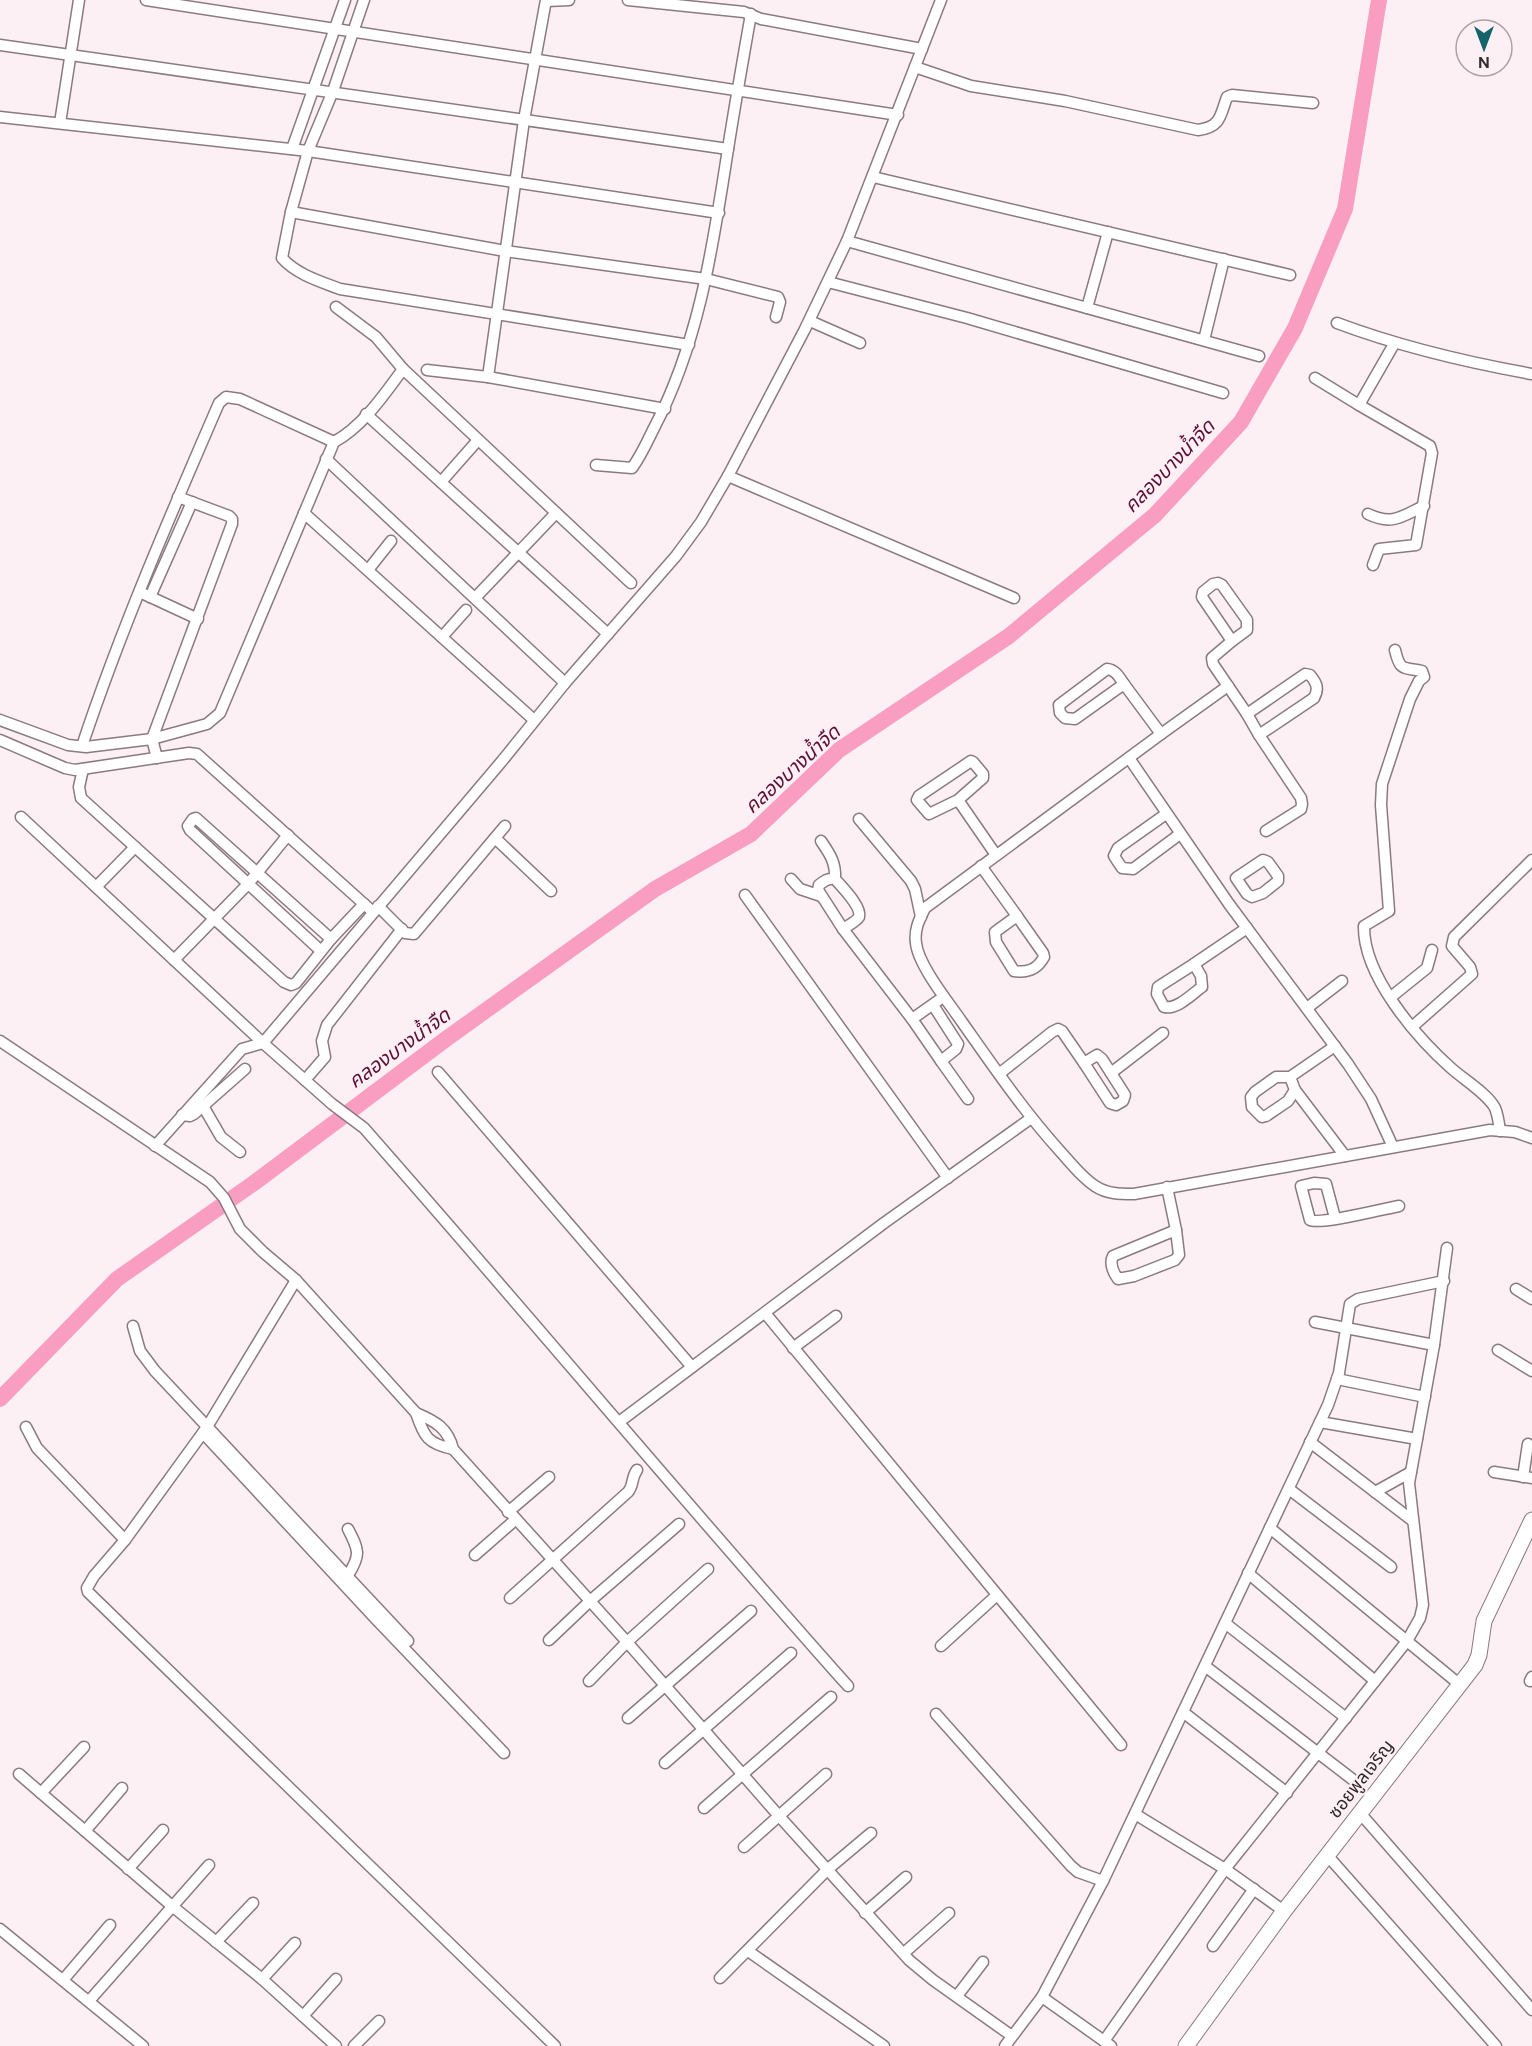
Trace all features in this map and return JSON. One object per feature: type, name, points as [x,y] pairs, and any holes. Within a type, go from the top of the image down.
[{"type":"street","points":[[60,123],[79,0]]},
{"type":"street","points":[[146,0],[898,115]]},
{"type":"street","points":[[292,149],[345,0]]},
{"type":"street","points":[[364,0],[333,91],[308,151],[291,212],[282,258],[290,267],[339,288],[689,345]]},
{"type":"street","points":[[488,377],[524,120],[546,0],[569,0]]},
{"type":"street","points":[[628,0],[737,10],[761,19],[922,49]]},
{"type":"street","points":[[155,1146],[245,1046],[262,1043],[502,761],[534,720],[676,556],[701,522],[728,476],[810,321],[847,241],[941,0]]},
{"type":"street","points":[[597,465],[632,468],[665,409],[689,345],[706,279],[719,213],[751,14]]},
{"type":"street","points":[[0,45],[728,149]]},
{"type":"street","points":[[915,67],[971,87],[1065,101],[1198,130],[1210,128],[1219,121],[1227,97],[1232,95],[1313,103]]},
{"type":"street","points":[[0,117],[308,151],[719,213]]},
{"type":"street","points":[[873,177],[1290,274]]},
{"type":"street","points":[[291,212],[505,251],[706,279],[778,297],[780,302],[776,317]]},
{"type":"street","points":[[1087,308],[1108,232]]},
{"type":"street","points":[[847,241],[1259,356]]},
{"type":"street","points":[[1204,340],[1224,259]]},
{"type":"street","points":[[828,282],[967,318],[1223,393]]},
{"type":"street","points":[[336,307],[376,337],[403,369],[631,583]]},
{"type":"street","points":[[810,321],[860,343]]},
{"type":"street","points":[[1337,323],[1394,344],[1532,374]]},
{"type":"street","points":[[1359,405],[1394,344]]},
{"type":"street","points":[[0,720],[68,745],[82,746],[152,739],[207,724],[220,713],[334,442],[347,435],[387,392],[403,369]]},
{"type":"street","points":[[427,370],[488,377],[665,409]]},
{"type":"street","points":[[1315,378],[1430,446],[1432,453],[1416,545],[1379,549],[1373,565]]},
{"type":"street","points":[[82,746],[106,675],[139,591],[219,403],[226,397],[240,399],[334,442]]},
{"type":"street","points":[[366,414],[608,634]]},
{"type":"street","points":[[441,482],[478,440]]},
{"type":"street","points":[[327,459],[566,683]]},
{"type":"street","points":[[728,476],[1014,598]]},
{"type":"street","points":[[156,758],[152,739],[232,524],[229,516],[178,497]]},
{"type":"street","points":[[150,597],[192,502]]},
{"type":"street","points":[[1368,514],[1392,520],[1424,506]]},
{"type":"street","points":[[304,513],[534,720]]},
{"type":"street","points":[[475,598],[556,513]]},
{"type":"street","points":[[368,570],[391,541]]},
{"type":"street","points":[[1232,641],[1202,597],[1203,592],[1213,584],[1222,585],[1247,620],[1247,630],[1212,658],[1213,664],[1301,798],[1301,809],[1266,831]]},
{"type":"street","points":[[139,591],[198,619]]},
{"type":"street","points":[[442,637],[466,610]]},
{"type":"street","points":[[1395,650],[1402,668],[1422,671],[1424,676],[1414,688],[1382,784],[1381,805],[1389,911],[1364,926],[1369,957],[1382,985],[1412,1027],[1449,1067],[1495,1107],[1500,1131]]},
{"type":"street","points":[[1124,684],[1075,719],[1069,720],[1060,713],[1059,705],[1062,702],[1107,669],[1112,670],[1118,675],[1161,734]]},
{"type":"street","points":[[1246,714],[1305,674],[1310,675],[1314,680],[1318,691],[1314,698],[1259,735]]},
{"type":"street","points":[[1228,686],[929,904],[921,917],[916,933],[916,944],[920,958],[945,996],[1030,1119],[1073,1166],[1103,1191],[1134,1194],[1490,1130],[1515,1132],[1532,1138]]},
{"type":"street","points":[[0,740],[65,768],[83,769],[189,753],[197,754],[364,904],[375,909],[405,933],[414,934],[505,826]]},
{"type":"street","points":[[1129,759],[1180,834],[1371,1099],[1393,1148]]},
{"type":"street","points":[[971,761],[974,762],[983,774],[983,778],[958,800],[929,814],[917,800],[919,796],[971,761]]},
{"type":"street","points":[[83,769],[79,787],[81,798],[284,982],[291,985],[296,983],[330,939],[364,904]]},
{"type":"street","points":[[958,800],[996,855]]},
{"type":"street","points":[[1166,813],[1119,848],[1114,856],[1122,868],[1133,869],[1180,834]]},
{"type":"street","points":[[21,817],[262,1043],[332,1104],[364,1128],[619,1422],[730,1554],[848,1686]]},
{"type":"street","points":[[321,951],[190,830],[188,826],[193,819],[196,818],[330,939]]},
{"type":"street","points":[[859,819],[911,881],[921,917]]},
{"type":"street","points":[[174,960],[248,884],[288,835]]},
{"type":"street","points":[[495,838],[551,891]]},
{"type":"street","points":[[821,841],[836,867],[835,879],[859,910],[856,920],[843,929]]},
{"type":"street","points":[[96,887],[135,847]]},
{"type":"street","points":[[1412,1027],[1472,974],[1470,966],[1452,946],[1454,937],[1532,860]]},
{"type":"street","points":[[981,866],[1043,952],[1044,957],[1035,968],[1025,973],[1014,971],[995,937],[995,932],[1017,916]]},
{"type":"street","points":[[835,879],[831,878],[819,885],[821,896],[968,1099]]},
{"type":"street","points":[[1219,888],[1236,878]]},
{"type":"street","points":[[791,879],[800,888],[821,896]]},
{"type":"street","points":[[745,895],[948,1178]]},
{"type":"street","points":[[1194,964],[1201,976],[1202,987],[1175,1006],[1164,1007],[1157,994],[1158,987],[1247,928]]},
{"type":"street","points":[[305,1080],[325,1057],[322,1041],[327,1025],[402,929]]},
{"type":"street","points":[[1391,997],[1427,968],[1432,950]]},
{"type":"street","points":[[1307,1008],[1342,981]]},
{"type":"street","points":[[912,1019],[945,996]]},
{"type":"street","points":[[933,1005],[958,1044],[956,1049],[941,1061]]},
{"type":"street","points":[[999,1074],[1058,1029],[1062,1031],[1110,1103],[1116,1105],[1122,1101],[1125,1095],[1100,1056],[1097,1055],[1084,1063]]},
{"type":"street","points":[[1111,1073],[1162,1033]]},
{"type":"street","points":[[0,1041],[210,1182],[224,1198],[240,1229],[296,1280],[416,1413],[423,1432],[430,1441],[437,1446],[453,1449]]},
{"type":"street","points":[[1295,1090],[1288,1101],[1266,1116],[1262,1116],[1252,1107],[1251,1097],[1255,1092],[1276,1077],[1290,1077],[1335,1046]]},
{"type":"street","points":[[182,1115],[190,1116],[245,1069]]},
{"type":"street","points":[[438,1072],[692,1367]]},
{"type":"street","points":[[1290,1077],[1295,1090],[1345,1156]]},
{"type":"street","points":[[203,1106],[221,1137],[240,1152]]},
{"type":"street","points":[[619,1422],[1030,1119]]},
{"type":"street","points":[[1296,1165],[1310,1220],[1314,1222],[1399,1206]]},
{"type":"street","points":[[1301,1186],[1314,1183],[1326,1184],[1335,1218]]},
{"type":"street","points":[[1167,1187],[1176,1230],[1179,1255],[1175,1260],[1134,1276],[1118,1279],[1112,1266],[1113,1256],[1176,1230]]},
{"type":"street","points":[[1042,1997],[1108,2043],[1226,1869],[1407,1641],[1420,1618],[1423,1605],[1409,1493],[1444,1281],[1447,1248]]},
{"type":"street","points":[[296,1280],[205,1430],[87,1588],[91,1595],[555,2046]]},
{"type":"street","points":[[1005,2046],[1042,1997],[1103,1881],[1320,1422],[1337,1379],[1350,1304],[1353,1300],[1444,1281]]},
{"type":"street","points":[[1516,1289],[1532,1299]]},
{"type":"street","points":[[765,1313],[1121,1745]]},
{"type":"street","points":[[794,1348],[836,1316]]},
{"type":"street","points":[[1315,1323],[1434,1345]]},
{"type":"street","points":[[133,1326],[144,1357],[205,1430],[375,1618],[504,1753]]},
{"type":"street","points":[[1498,1350],[1532,1371]]},
{"type":"street","points":[[1337,1379],[1425,1397]]},
{"type":"street","points":[[416,1413],[440,1424],[451,1439],[453,1449],[511,1516],[627,1642],[865,1913],[933,1980],[1012,2036]]},
{"type":"street","points":[[1320,1422],[1417,1439]]},
{"type":"street","points":[[26,1427],[37,1448],[125,1540]]},
{"type":"street","points":[[205,1430],[348,1575],[408,1641]]},
{"type":"street","points":[[1310,1442],[1413,1521]]},
{"type":"street","points":[[1494,1473],[1527,1478],[1528,1444]]},
{"type":"street","points":[[510,1598],[628,1492],[632,1485],[632,1477],[637,1470]]},
{"type":"street","points":[[1375,1492],[1411,1472]]},
{"type":"street","points":[[475,1555],[549,1477]]},
{"type":"street","points":[[1289,1488],[1391,1567]]},
{"type":"street","name":"ซอยพูลเจริญ","points":[[1186,2046],[1284,1911],[1475,1665],[1479,1655],[1484,1621],[1532,1520]]},
{"type":"street","points":[[549,1640],[590,1601],[679,1524]]},
{"type":"street","points":[[1270,1528],[1459,1684]]},
{"type":"street","points":[[348,1529],[358,1552],[348,1575]]},
{"type":"street","points":[[589,1682],[627,1642],[708,1569]]},
{"type":"street","points":[[1248,1573],[1375,1681]]},
{"type":"street","points":[[941,1646],[997,1595]]},
{"type":"street","points":[[628,1718],[751,1611]]},
{"type":"street","points":[[1225,1623],[1346,1718]]},
{"type":"street","points":[[665,1763],[791,1653]]},
{"type":"street","points":[[1205,1666],[1353,1779]]},
{"type":"street","points":[[704,1809],[831,1696]]},
{"type":"street","points":[[1183,1712],[1287,1793]]},
{"type":"street","points":[[936,1714],[1071,1866],[1078,1872],[1103,1881]]},
{"type":"street","points":[[41,1793],[84,1747]]},
{"type":"street","points":[[19,1774],[128,1869],[262,1979],[336,2046]]},
{"type":"street","points":[[744,1848],[826,1774]]},
{"type":"street","points":[[85,1831],[122,1788]]},
{"type":"street","points":[[1360,1813],[1532,2010]]},
{"type":"street","points":[[1135,1814],[1226,1869],[1284,1911]]},
{"type":"street","points":[[128,1869],[164,1830]]},
{"type":"street","points":[[720,1978],[827,1870],[871,1833]]},
{"type":"street","points":[[1327,1855],[1496,2046]]},
{"type":"street","points":[[89,2001],[209,1865]]},
{"type":"street","points":[[865,1913],[906,1877]]},
{"type":"street","points":[[1213,1946],[1254,1889]]},
{"type":"street","points":[[216,1942],[253,1903]]},
{"type":"street","points":[[904,1953],[949,1913]]},
{"type":"street","points":[[63,1980],[110,1925]]},
{"type":"street","points":[[0,1929],[143,2046]]},
{"type":"street","points":[[262,1979],[295,1943]]},
{"type":"street","points":[[748,1951],[884,2046]]},
{"type":"street","points":[[957,1996],[983,1962]]},
{"type":"street","points":[[303,2016],[336,1979]]},
{"type":"street","points":[[354,2046],[379,2021]]},
{"type":"waterway","name":"คลองบางน้ำจืด","points":[[0,1399],[117,1279],[254,1183],[446,1039],[655,889],[751,834],[839,750],[1009,636],[1155,515],[1241,422],[1295,328],[1345,209],[1379,0]]}]
